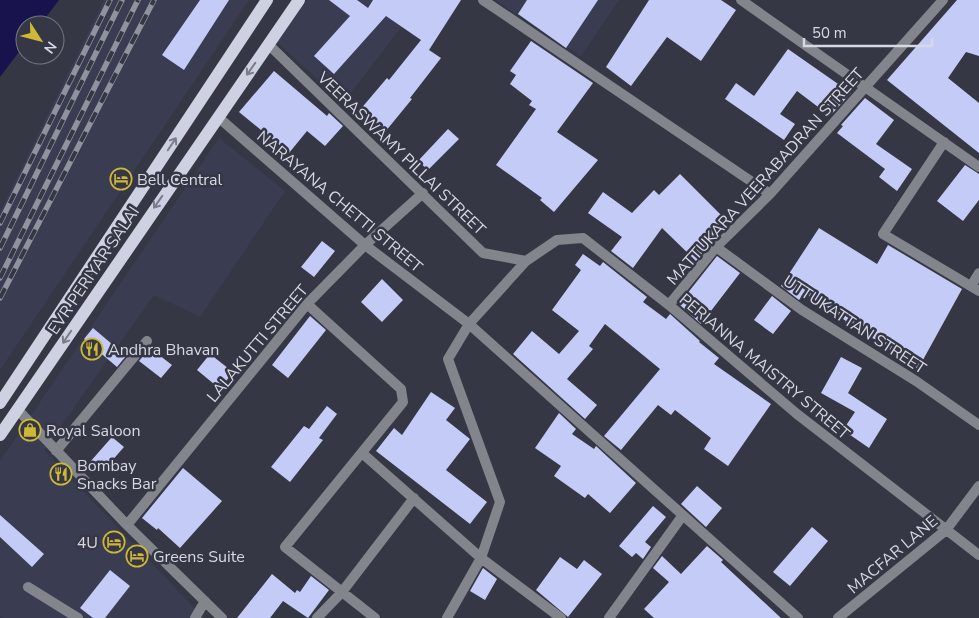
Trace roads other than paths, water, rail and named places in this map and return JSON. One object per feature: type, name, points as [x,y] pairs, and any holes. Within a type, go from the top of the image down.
[{"type":"main road","name":"EVR PERIYAR SALAI","points":[[0,404],[267,0]]},
{"type":"main road","name":"EVR PERIYAR SALAI","points":[[0,435],[299,0]]},
{"type":"street","points":[[483,0],[770,194]]},
{"type":"street","points":[[741,0],[867,86],[979,167]]},
{"type":"street","name":"MATTUKARA VEERABADRAN STREET","points":[[669,305],[716,247],[770,194],[944,0]]},
{"type":"street","name":"VEERASWAMY PILLAI STREET","points":[[268,44],[483,253],[526,262]]},
{"type":"street","name":"NARAYANA CHETTI STREET","points":[[218,117],[365,245],[469,324],[798,618]]},
{"type":"street","points":[[944,142],[883,234],[975,288],[979,273]]},
{"type":"street","name":"LALAKUTTI STREET","points":[[127,525],[307,304],[365,245],[423,193]]},
{"type":"street","name":"PERIANNA MAISTRY STREET","points":[[481,558],[500,502],[448,359],[469,324],[526,262],[557,240],[583,238],[669,305],[797,414],[979,555]]},
{"type":"street","name":"UTTUKATTAN STREET","points":[[716,247],[802,310],[916,381],[979,425]]},
{"type":"street","points":[[307,304],[401,389],[403,402],[285,547],[375,618]]},
{"type":"street","points":[[56,451],[147,341]]},
{"type":"street","points":[[18,410],[127,525],[222,618]]},
{"type":"street","points":[[362,453],[481,558],[561,618]]},
{"type":"street","name":"MACFAR LANE","points":[[838,618],[946,530],[979,486]]},
{"type":"street","points":[[317,618],[342,592],[414,498]]},
{"type":"street","points":[[609,618],[683,515]]},
{"type":"street","points":[[447,618],[481,558]]},
{"type":"street","points":[[28,587],[78,618]]},
{"type":"street","points":[[195,618],[205,601]]},
{"type":"railway","points":[[0,223],[110,0]]},
{"type":"railway","points":[[0,248],[122,0]]},
{"type":"railway","points":[[0,278],[138,0]]},
{"type":"railway","points":[[0,298],[154,0]]},
{"type":"place","name":"Bell Central","points":[[121,179]]},
{"type":"place","name":"Andhra Bhavan","points":[[92,349]]},
{"type":"place","name":"Royal Saloon","points":[[30,430]]},
{"type":"place","name":"Bombay Snacks Bar","points":[[61,474]]},
{"type":"place","name":"4U","points":[[114,542]]},
{"type":"place","name":"Greens Suite","points":[[137,556]]}]
